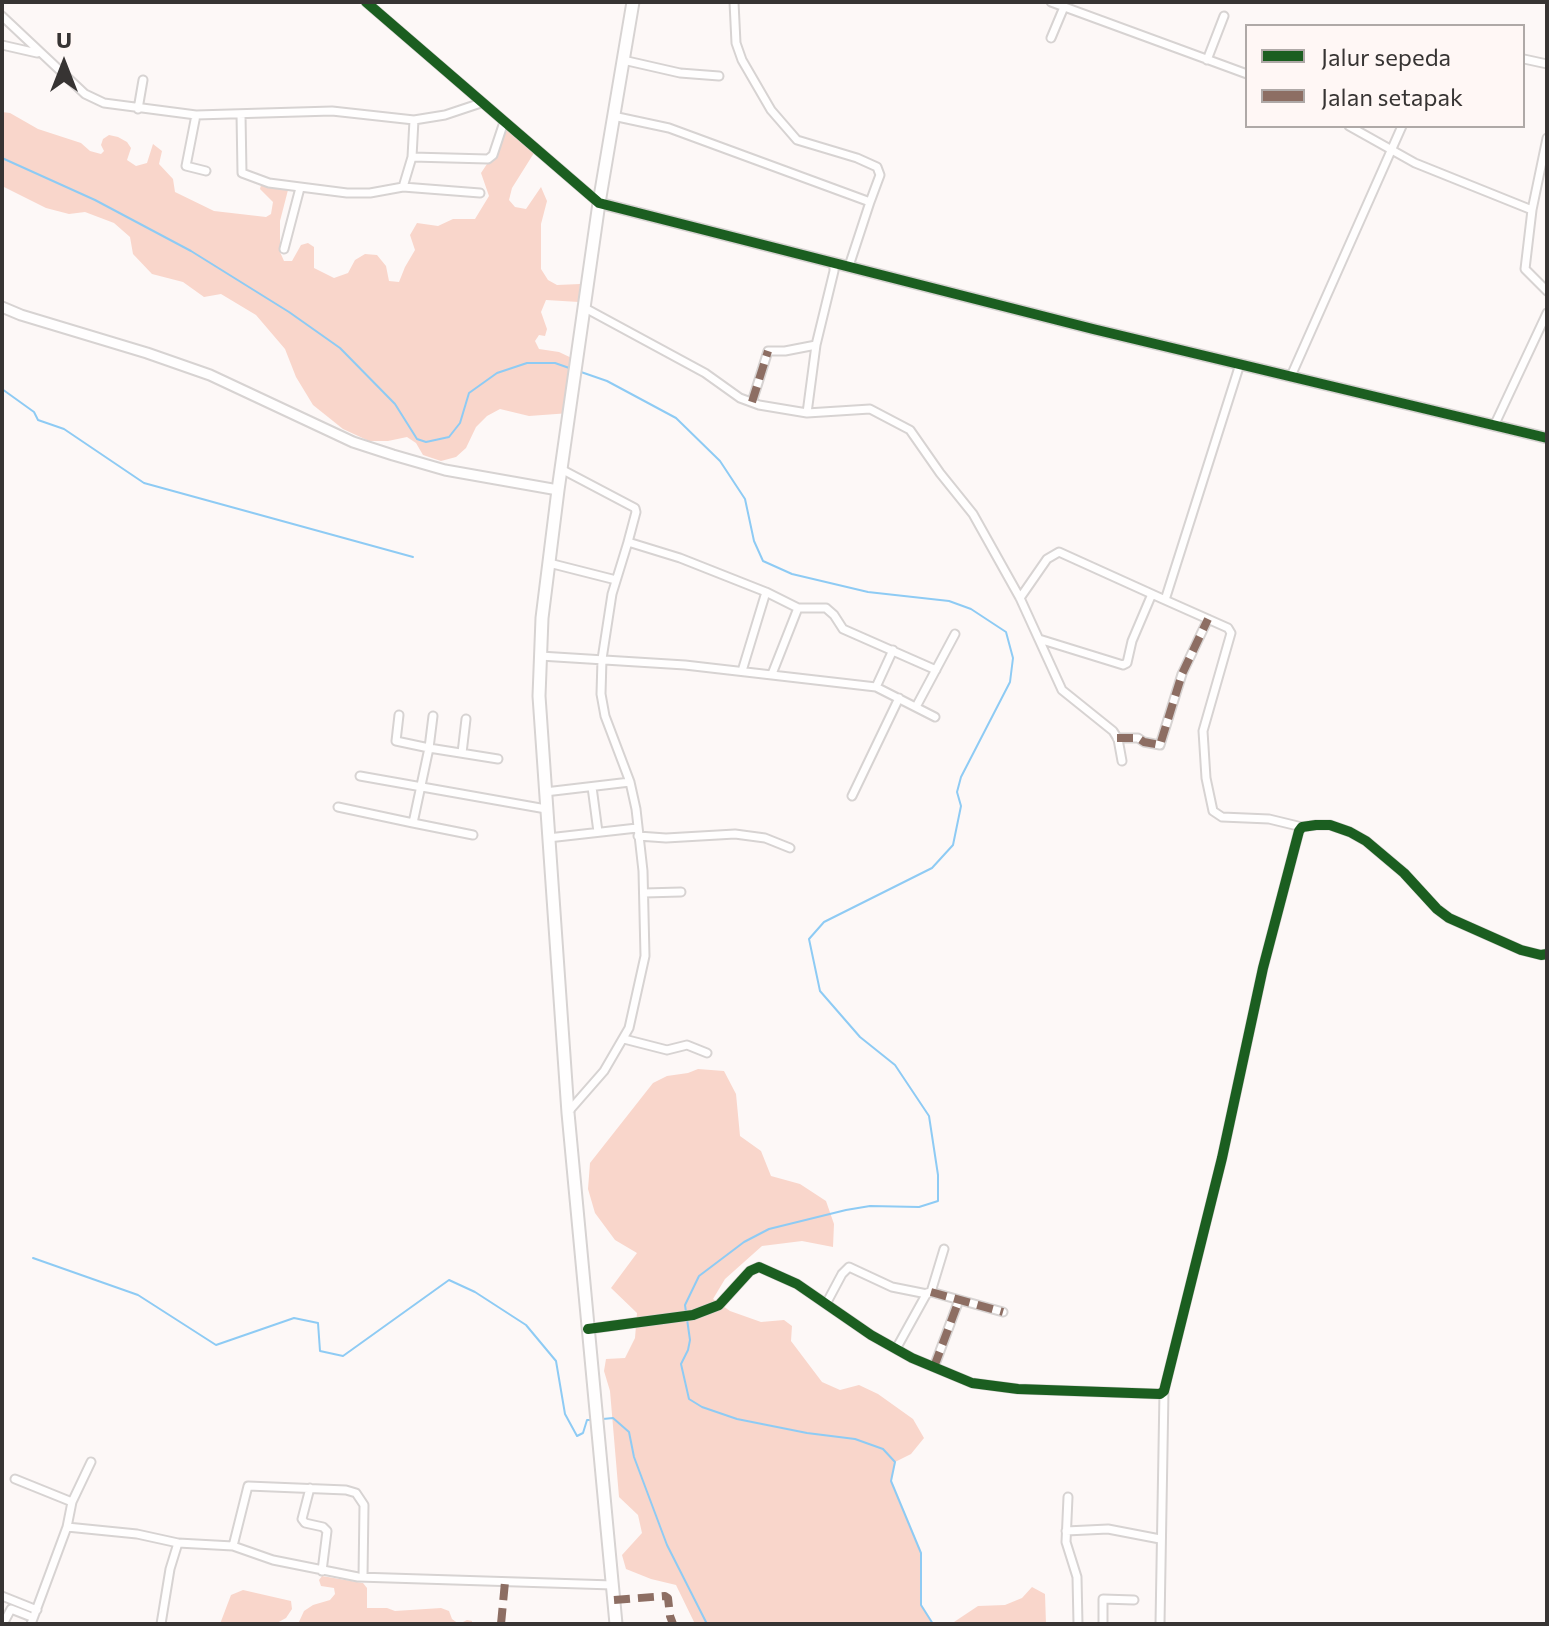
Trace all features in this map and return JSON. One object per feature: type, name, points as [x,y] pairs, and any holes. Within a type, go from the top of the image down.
[{"type":"main road","points":[[616,1624],[568,1113],[539,696],[540,656],[558,490],[599,203],[633,2]]},
{"type":"street","points":[[366,2],[599,203],[1547,438]]},
{"type":"street","points":[[734,2],[736,43],[742,60],[771,110],[797,140],[877,167],[880,175],[849,266]]},
{"type":"street","points":[[1051,2],[1245,73]]},
{"type":"street","points":[[1051,38],[1064,7]]},
{"type":"street","points":[[2,16],[85,94],[104,103],[196,115],[332,111],[414,120],[445,115],[481,103]]},
{"type":"street","points":[[1207,60],[1224,16]]},
{"type":"street","points":[[2,45],[39,54]]},
{"type":"street","points":[[1525,59],[1547,64]]},
{"type":"street","points":[[623,60],[680,73],[719,76]]},
{"type":"street","points":[[138,109],[143,80]]},
{"type":"street","points":[[241,114],[242,173],[269,183],[370,193],[403,187],[480,193]]},
{"type":"street","points":[[196,115],[186,166],[206,171]]},
{"type":"street","points":[[613,116],[669,128],[870,202]]},
{"type":"street","points":[[403,187],[412,157],[414,120]]},
{"type":"street","points":[[412,157],[488,159],[493,155],[504,122]]},
{"type":"street","points":[[1352,128],[1392,152],[1532,210]]},
{"type":"street","points":[[1291,376],[1401,128]]},
{"type":"street","points":[[1547,138],[1532,210],[1525,269],[1547,291]]},
{"type":"street","points":[[284,249],[300,188]]},
{"type":"street","points":[[807,413],[816,345],[834,262]]},
{"type":"street","points":[[2,307],[210,375],[353,442],[481,478],[558,490]]},
{"type":"street","points":[[585,308],[705,373],[740,398],[807,413],[870,409],[910,430],[973,514],[1020,598],[1062,690],[1113,731],[1122,761]]},
{"type":"street","points":[[1494,426],[1547,313]]},
{"type":"street","points":[[752,402],[768,351],[816,345]]},
{"type":"street","points":[[1165,600],[1240,364]]},
{"type":"street","points":[[561,469],[635,508],[636,512],[616,580],[602,659],[601,694],[605,716],[630,782],[644,893],[645,956],[624,1039],[604,1071],[568,1113]]},
{"type":"street","points":[[628,542],[680,558],[798,608],[826,608],[843,629],[936,670]]},
{"type":"street","points":[[1020,598],[1047,559],[1059,552],[1228,628],[1231,633],[1203,731],[1209,804],[1213,811],[1222,817],[1277,820],[1302,827],[1330,825],[1350,832],[1404,873],[1449,918],[1521,950],[1547,954]]},
{"type":"street","points":[[549,563],[616,580]]},
{"type":"street","points":[[742,671],[766,592]]},
{"type":"street","points":[[1039,639],[1123,665],[1127,663],[1132,641],[1152,594]]},
{"type":"street","points":[[772,674],[798,608]]},
{"type":"street","points":[[1117,738],[1138,738],[1160,745],[1182,674],[1208,619]]},
{"type":"street","points":[[917,705],[955,634]]},
{"type":"street","points":[[876,687],[893,650]]},
{"type":"street","points":[[540,656],[742,671],[876,687],[917,705],[935,717]]},
{"type":"street","points":[[852,796],[899,698]]},
{"type":"street","points":[[399,715],[396,741],[498,759]]},
{"type":"street","points":[[413,823],[433,716]]},
{"type":"street","points":[[462,753],[466,719]]},
{"type":"street","points":[[360,776],[546,809]]},
{"type":"street","points":[[545,792],[630,782]]},
{"type":"street","points":[[592,787],[598,832]]},
{"type":"street","points":[[338,807],[473,835]]},
{"type":"street","points":[[1160,1624],[1164,1391],[1222,1158],[1263,968],[1297,835],[1302,827]]},
{"type":"street","points":[[548,838],[598,832],[638,832],[666,838],[735,834],[765,838],[790,848]]},
{"type":"street","points":[[644,893],[681,892]]},
{"type":"street","points":[[624,1039],[667,1050],[687,1045],[707,1053]]},
{"type":"street","points":[[896,1349],[929,1293],[944,1249]]},
{"type":"street","points":[[826,1304],[849,1267],[892,1287],[1003,1312]]},
{"type":"street","points":[[588,1329],[693,1315],[719,1305],[754,1268],[765,1269],[797,1284],[896,1349],[972,1383],[1150,1395],[1164,1391]]},
{"type":"street","points":[[934,1367],[959,1300]]},
{"type":"street","points":[[3,1624],[9,1609],[30,1620],[37,1610],[67,1527],[72,1502],[91,1462]]},
{"type":"street","points":[[15,1479],[72,1502]]},
{"type":"street","points":[[233,1546],[248,1486],[346,1490],[361,1498],[364,1512],[363,1577]]},
{"type":"street","points":[[310,1488],[302,1519],[327,1531],[322,1571]]},
{"type":"street","points":[[1068,1497],[1066,1531],[1068,1552],[1077,1577],[1078,1624]]},
{"type":"street","points":[[67,1527],[137,1534],[178,1543],[233,1546],[273,1560],[363,1577],[613,1585]]},
{"type":"street","points":[[1066,1531],[1108,1529],[1160,1539]]},
{"type":"street","points":[[161,1624],[170,1569],[178,1543]]},
{"type":"street","points":[[2,1596],[37,1610]]},
{"type":"street","points":[[1103,1624],[1103,1599],[1134,1600]]},
{"type":"shaded area","points":[[2,112],[101,154],[104,151],[101,145],[103,139],[109,135],[118,137],[131,148],[127,160],[136,166],[147,163],[153,144],[162,151],[159,164],[173,179],[175,192],[214,211],[266,217],[271,214],[273,202],[260,189],[261,185],[281,185],[288,190],[280,221],[280,252],[284,261],[292,261],[301,245],[308,243],[314,247],[314,268],[334,278],[348,273],[355,260],[365,254],[377,255],[386,266],[389,281],[399,282],[415,250],[410,235],[417,223],[438,226],[453,219],[475,219],[489,196],[481,173],[507,124],[534,153],[512,188],[509,200],[515,207],[526,209],[541,187],[547,201],[541,224],[541,269],[548,280],[557,285],[580,284],[579,302],[546,300],[541,312],[547,329],[545,336],[539,335],[535,341],[539,349],[559,352],[578,361],[570,413],[529,416],[500,409],[476,427],[466,448],[456,457],[441,461],[423,455],[416,443],[407,437],[369,441],[343,429],[313,405],[296,377],[285,349],[256,315],[221,294],[204,297],[183,282],[152,274],[133,254],[130,237],[114,223],[85,212],[69,214],[46,208],[2,186]]},
{"type":"shaded area","points":[[698,1069],[724,1071],[736,1094],[740,1136],[761,1151],[771,1176],[800,1184],[826,1201],[834,1224],[833,1247],[802,1241],[762,1246],[725,1279],[713,1299],[730,1311],[761,1322],[784,1320],[792,1326],[791,1341],[822,1382],[840,1390],[859,1385],[878,1394],[913,1419],[924,1438],[911,1454],[895,1462],[891,1481],[921,1553],[921,1605],[933,1624],[695,1624],[676,1585],[626,1569],[622,1555],[642,1533],[638,1515],[619,1497],[610,1391],[604,1371],[606,1359],[625,1358],[635,1338],[637,1313],[611,1288],[637,1253],[615,1240],[595,1213],[588,1189],[590,1163],[653,1083],[667,1076]]},
{"type":"shaded area","points":[[322,1576],[363,1583],[367,1588],[367,1608],[395,1611],[441,1608],[449,1611],[452,1619],[459,1624],[298,1624],[304,1611],[330,1600],[335,1594],[334,1588],[321,1586],[319,1580]]},
{"type":"shaded area","points":[[1032,1587],[1045,1594],[1046,1624],[943,1624],[954,1622],[978,1606],[1005,1605],[1022,1598]]},
{"type":"shaded area","points":[[243,1590],[291,1601],[292,1609],[286,1618],[275,1624],[220,1624],[231,1595]]},
{"type":"waterway","points":[[2,158],[95,200],[191,251],[289,312],[340,348],[395,404],[417,439],[426,442],[449,437],[460,423],[469,393],[497,373],[527,363],[555,363],[572,369]]},
{"type":"waterway","points":[[581,372],[607,381],[676,418],[720,461],[745,499],[754,541],[763,561],[792,574],[868,592],[949,601],[971,609],[1006,632],[1013,658],[1010,682],[961,777],[957,792],[961,806],[953,845],[932,868],[824,922],[809,939],[820,991],[860,1037],[895,1065],[929,1116],[938,1175],[938,1201],[919,1207],[870,1206],[769,1229],[744,1242],[699,1276],[685,1305],[690,1340],[681,1364],[689,1399],[737,1419],[855,1439],[883,1449],[895,1462],[891,1481],[921,1553],[921,1605],[933,1624]]},
{"type":"waterway","points":[[2,389],[34,412],[38,420],[64,429],[144,483],[413,557]]},
{"type":"waterway","points":[[33,1258],[138,1295],[216,1345],[294,1318],[318,1323],[320,1351],[343,1356],[449,1280],[475,1292],[526,1325],[556,1361],[565,1414],[577,1436],[583,1433],[587,1420],[592,1420]]},
{"type":"waterway","points":[[603,1419],[613,1418],[629,1432],[634,1457],[667,1545],[707,1624]]},
{"type":"marked path","points":[[752,402],[768,351]]},
{"type":"marked path","points":[[1117,738],[1138,738],[1160,745],[1182,674],[1208,619]]},
{"type":"marked path","points":[[931,1292],[1003,1312]]},
{"type":"marked path","points":[[934,1367],[959,1300]]},
{"type":"marked path","points":[[501,1624],[505,1582]]},
{"type":"marked path","points":[[614,1600],[665,1596],[673,1624]]},
{"type":"cycle path","points":[[366,2],[599,203],[1093,329],[1547,438]]},
{"type":"cycle path","points":[[588,1329],[693,1315],[719,1305],[750,1271],[759,1267],[797,1284],[871,1335],[912,1358],[972,1383],[1018,1389],[1160,1394],[1164,1391],[1222,1158],[1263,968],[1302,827],[1330,825],[1350,832],[1366,841],[1404,873],[1449,918],[1521,950],[1547,954]]}]
